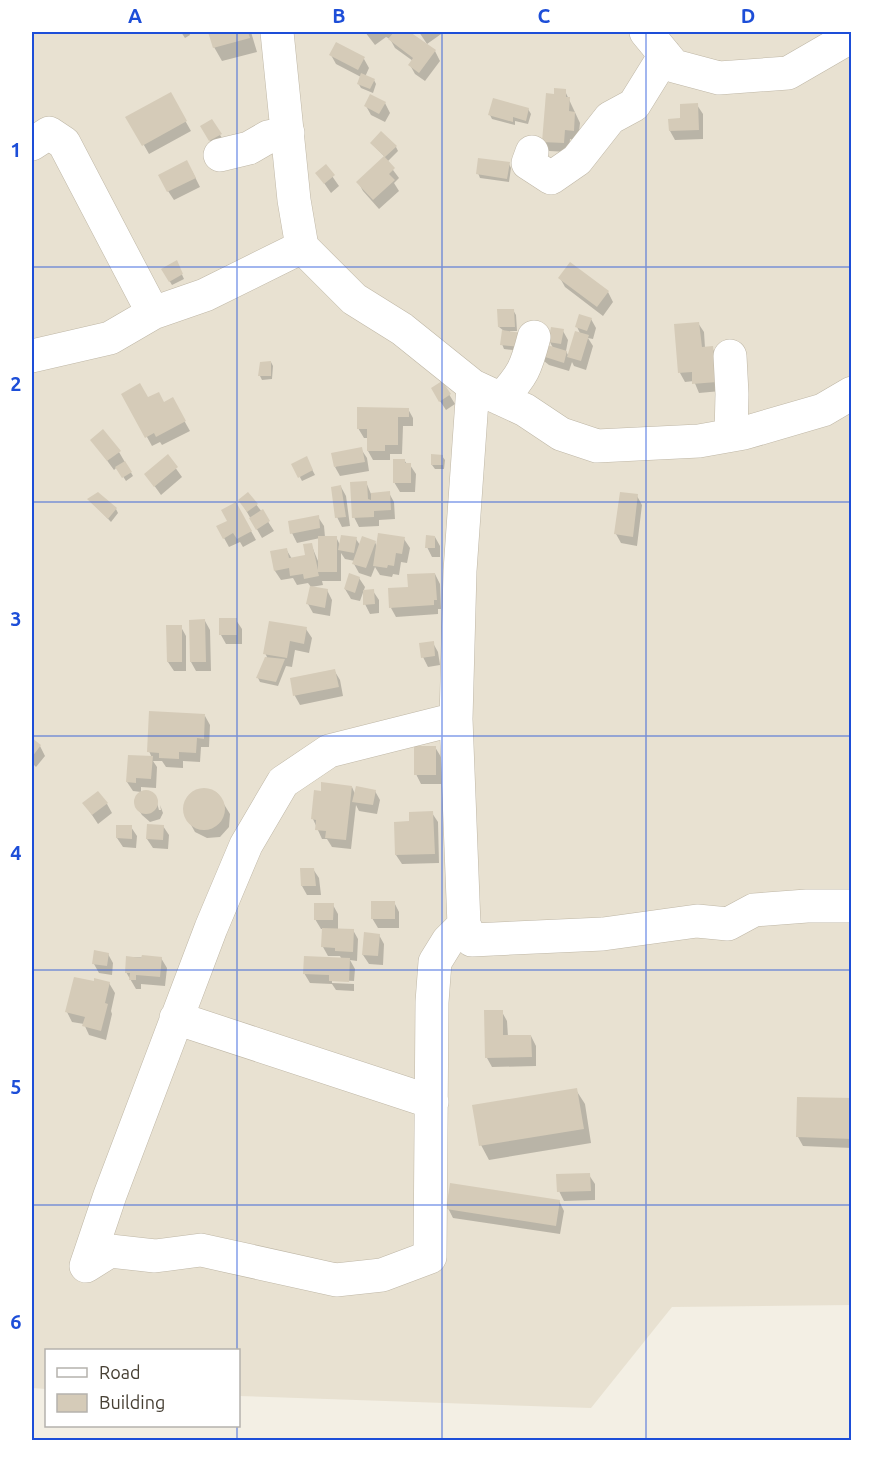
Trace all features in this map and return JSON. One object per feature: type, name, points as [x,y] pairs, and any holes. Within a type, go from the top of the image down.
[{"type":"street","points":[[277,32],[294,200],[302,247],[354,299],[402,329],[487,392],[525,410],[561,435],[597,446],[699,441],[731,435],[823,410],[852,393]]},
{"type":"street","points":[[655,43],[674,66],[719,78],[788,73],[852,36]]},
{"type":"street","points":[[532,152],[528,163],[551,178],[577,160],[610,118],[634,105],[655,43]]},
{"type":"street","points":[[32,144],[48,133],[64,143],[153,313]]},
{"type":"street","points":[[220,155],[249,148],[268,137],[288,133]]},
{"type":"street","points":[[32,356],[110,338],[153,313],[205,295],[302,247]]},
{"type":"street","points":[[534,337],[526,368],[487,392],[460,571],[456,719],[464,925],[472,940],[603,934],[697,921],[728,924],[754,910],[807,906],[852,906]]},
{"type":"street","points":[[730,356],[731,435]]},
{"type":"street","points":[[456,719],[329,751],[283,782],[246,845],[176,1018],[86,1266],[110,1251],[155,1256],[201,1250],[336,1280],[382,1275],[430,1257],[432,1002],[435,962],[448,941],[464,925]]},
{"type":"street","points":[[176,1018],[432,1102]]},
{"type":"shaded area","points":[[32,32],[851,32],[851,1305],[672,1307],[591,1408],[240,1396],[240,1349],[45,1349],[45,1389],[32,1388]]},
{"type":"building","points":[[208,32],[248,32],[250,38],[213,48]]},
{"type":"building","points":[[394,32],[410,32],[436,50],[419,73],[408,65],[413,58],[388,39]]},
{"type":"building","points":[[336,42],[365,57],[358,70],[329,55]]},
{"type":"building","points":[[361,73],[375,79],[370,89],[357,84]]},
{"type":"building","points":[[554,88],[566,89],[566,97],[570,97],[569,111],[575,112],[574,131],[565,130],[564,143],[542,142],[546,93],[554,94]]},
{"type":"building","points":[[171,92],[187,121],[142,146],[125,117]]},
{"type":"building","points":[[370,94],[386,102],[379,114],[364,106]]},
{"type":"building","points":[[493,98],[529,108],[526,121],[513,117],[513,122],[488,115]]},
{"type":"building","points":[[698,103],[699,130],[669,131],[668,119],[680,118],[680,104]]},
{"type":"building","points":[[212,119],[222,134],[209,141],[200,126]]},
{"type":"building","points":[[381,131],[397,146],[385,157],[370,143]]},
{"type":"building","points":[[384,156],[395,168],[389,174],[395,180],[373,200],[356,182]]},
{"type":"building","points":[[478,158],[510,162],[507,179],[476,174]]},
{"type":"building","points":[[187,160],[196,178],[167,192],[158,175]]},
{"type":"building","points":[[326,164],[335,175],[324,184],[315,173]]},
{"type":"building","points":[[177,260],[183,274],[169,282],[161,269]]},
{"type":"building","points":[[570,262],[609,291],[597,307],[558,278]]},
{"type":"building","points":[[497,309],[514,309],[515,327],[498,327]]},
{"type":"building","points":[[579,314],[592,318],[587,331],[575,327]]},
{"type":"building","points":[[699,322],[702,347],[713,346],[717,382],[692,384],[692,372],[678,373],[674,324]]},
{"type":"building","points":[[551,327],[564,329],[561,344],[548,342]]},
{"type":"building","points":[[502,330],[522,333],[520,347],[500,345]]},
{"type":"building","points":[[575,331],[589,335],[581,361],[567,357]]},
{"type":"building","points":[[544,344],[567,351],[564,363],[542,356]]},
{"type":"building","points":[[271,361],[271,376],[258,376],[260,362]]},
{"type":"building","points":[[442,381],[451,394],[439,402],[431,388]]},
{"type":"building","points":[[140,383],[148,397],[159,392],[164,402],[173,397],[186,421],[156,437],[154,433],[145,438],[121,394]]},
{"type":"building","points":[[357,407],[409,408],[409,417],[398,417],[398,445],[385,445],[385,451],[367,451],[367,429],[357,429]]},
{"type":"building","points":[[103,429],[121,451],[107,461],[90,440]]},
{"type":"building","points":[[362,447],[365,462],[334,467],[331,453]]},
{"type":"building","points":[[168,454],[178,467],[154,487],[144,474]]},
{"type":"building","points":[[431,454],[443,455],[443,465],[431,465]]},
{"type":"building","points":[[307,456],[313,470],[298,478],[291,464]]},
{"type":"building","points":[[393,459],[405,459],[405,463],[411,463],[411,483],[393,483]]},
{"type":"building","points":[[125,461],[132,472],[122,478],[115,467]]},
{"type":"building","points":[[367,481],[368,499],[371,500],[371,493],[390,491],[391,510],[374,511],[374,517],[352,518],[350,482]]},
{"type":"building","points":[[341,485],[346,517],[335,518],[331,487]]},
{"type":"building","points":[[98,492],[117,508],[108,519],[87,499]]},
{"type":"building","points":[[248,492],[258,504],[247,512],[238,500]]},
{"type":"building","points":[[620,492],[638,494],[633,537],[614,534]]},
{"type":"building","points":[[236,502],[252,531],[237,539],[233,533],[223,539],[216,526],[227,521],[221,510]]},
{"type":"building","points":[[263,509],[270,521],[256,530],[249,518]]},
{"type":"building","points":[[319,515],[320,528],[290,534],[288,521]]},
{"type":"building","points":[[378,533],[405,537],[402,554],[396,553],[394,566],[388,565],[387,568],[373,566]]},
{"type":"building","points":[[341,535],[357,537],[354,553],[338,550]]},
{"type":"building","points":[[426,535],[435,536],[435,548],[425,548]]},
{"type":"building","points":[[318,536],[337,536],[337,572],[318,572],[319,576],[304,579],[303,574],[290,576],[289,568],[274,571],[270,551],[287,548],[289,558],[305,555],[303,544],[312,543],[318,570]]},
{"type":"building","points":[[362,536],[376,541],[366,568],[352,564]]},
{"type":"building","points":[[349,573],[360,577],[355,593],[344,589]]},
{"type":"building","points":[[435,573],[437,600],[434,600],[434,605],[389,608],[388,588],[408,587],[407,574]]},
{"type":"building","points":[[310,586],[328,589],[325,608],[306,604]]},
{"type":"building","points":[[374,589],[375,604],[363,605],[363,590]]},
{"type":"building","points":[[219,618],[237,618],[237,635],[219,635]]},
{"type":"building","points":[[205,619],[206,662],[190,662],[189,620]]},
{"type":"building","points":[[269,621],[307,627],[304,644],[290,641],[287,658],[263,654]]},
{"type":"building","points":[[166,625],[182,625],[182,662],[167,662]]},
{"type":"building","points":[[434,641],[435,656],[421,658],[419,643]]},
{"type":"building","points":[[265,657],[285,659],[276,682],[256,678]]},
{"type":"building","points":[[335,669],[339,687],[293,696],[290,678]]},
{"type":"building","points":[[149,711],[205,714],[204,739],[197,738],[196,753],[179,752],[179,759],[159,758],[159,753],[147,752]]},
{"type":"building","points":[[32,738],[41,745],[32,757]]},
{"type":"building","points":[[414,746],[436,746],[436,775],[414,775]]},
{"type":"building","points":[[128,755],[153,756],[151,779],[136,778],[136,783],[126,782]]},
{"type":"building","points":[[321,782],[352,786],[346,840],[325,838],[326,831],[315,830],[316,820],[311,819],[314,790],[321,791]]},
{"type":"building","points":[[356,786],[376,790],[373,805],[352,802]]},
{"type":"building","points":[[204,788],[212,789],[219,794],[224,801],[224,817],[219,824],[212,829],[204,830],[196,829],[189,824],[184,817],[183,809],[184,801],[189,794],[196,789]]},
{"type":"building","points":[[146,790],[151,791],[157,797],[157,807],[151,813],[146,814],[141,813],[135,807],[134,802],[135,797],[141,791]]},
{"type":"building","points":[[98,791],[108,803],[92,815],[82,803]]},
{"type":"building","points":[[433,811],[435,854],[395,855],[394,822],[409,821],[409,812]]},
{"type":"building","points":[[147,824],[164,825],[163,840],[146,839]]},
{"type":"building","points":[[116,825],[132,825],[132,839],[116,838]]},
{"type":"building","points":[[300,868],[314,868],[316,886],[301,886]]},
{"type":"building","points":[[371,901],[395,901],[395,919],[371,919]]},
{"type":"building","points":[[314,903],[334,903],[333,920],[314,920]]},
{"type":"building","points":[[322,928],[354,929],[353,952],[321,947]]},
{"type":"building","points":[[364,932],[380,934],[378,956],[362,955]]},
{"type":"building","points":[[94,950],[109,953],[107,966],[92,964]]},
{"type":"building","points":[[142,955],[162,957],[160,977],[136,975],[136,980],[129,980],[130,973],[125,973],[126,956],[141,958]]},
{"type":"building","points":[[304,956],[350,958],[349,982],[329,981],[329,975],[303,974]]},
{"type":"building","points":[[74,977],[110,982],[105,1003],[108,1004],[101,1031],[82,1026],[85,1017],[65,1012]]},
{"type":"building","points":[[484,1010],[503,1010],[503,1035],[531,1035],[532,1057],[485,1058]]},
{"type":"building","points":[[577,1088],[584,1129],[479,1146],[472,1105]]},
{"type":"building","points":[[797,1097],[852,1098],[852,1139],[796,1137]]},
{"type":"building","points":[[590,1173],[591,1191],[557,1192],[556,1174]]},
{"type":"building","points":[[450,1183],[560,1200],[556,1226],[446,1209]]}]
